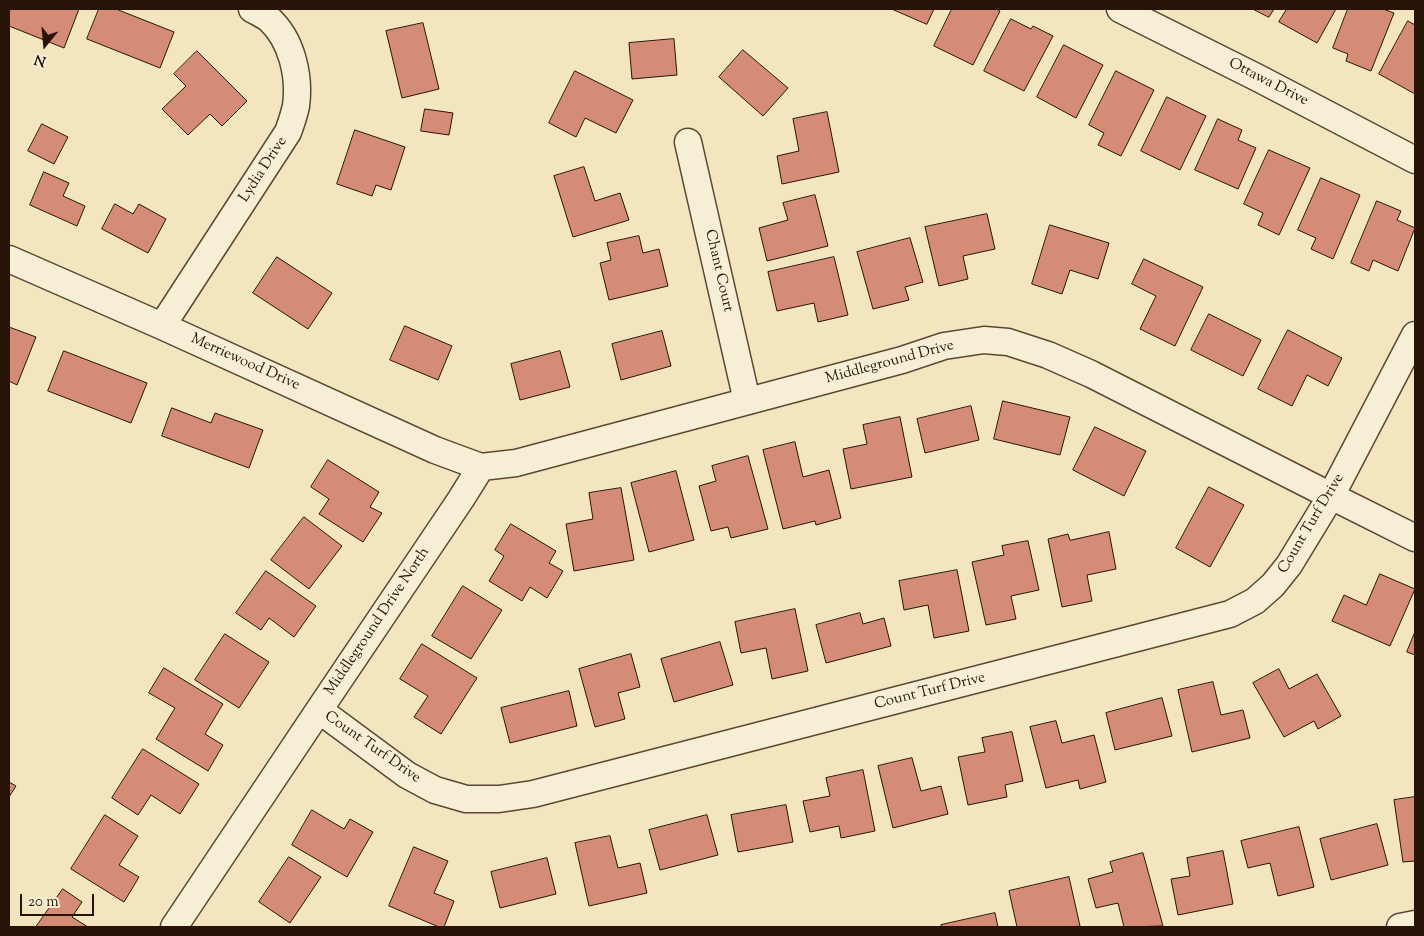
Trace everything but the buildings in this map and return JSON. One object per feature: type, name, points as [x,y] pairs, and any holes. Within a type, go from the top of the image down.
[{"type":"street","name":"Lydia Drive","points":[[162,326],[288,132],[296,107],[297,83],[293,59],[284,37],[269,19],[252,9]]},
{"type":"street","name":"Ottawa Drive","points":[[1120,9],[1415,160]]},
{"type":"street","name":"Chant Court","points":[[688,142],[747,401]]},
{"type":"street","name":"Merriewood Drive","points":[[9,259],[435,450],[481,466]]},
{"type":"street","name":"Count Turf Drive","points":[[318,710],[407,775],[435,790],[466,799],[499,799],[533,794],[1230,614],[1254,601],[1274,584],[1289,565],[1331,496],[1415,335]]},
{"type":"street","name":"Middleground Drive","points":[[481,466],[516,463],[902,360],[944,346],[984,340],[1008,342],[1048,355],[1091,374],[1415,538]]},
{"type":"street","name":"Middleground Drive North","points":[[174,927],[461,499],[481,466]]},
{"type":"street","points":[[1400,927],[1415,924]]}]
